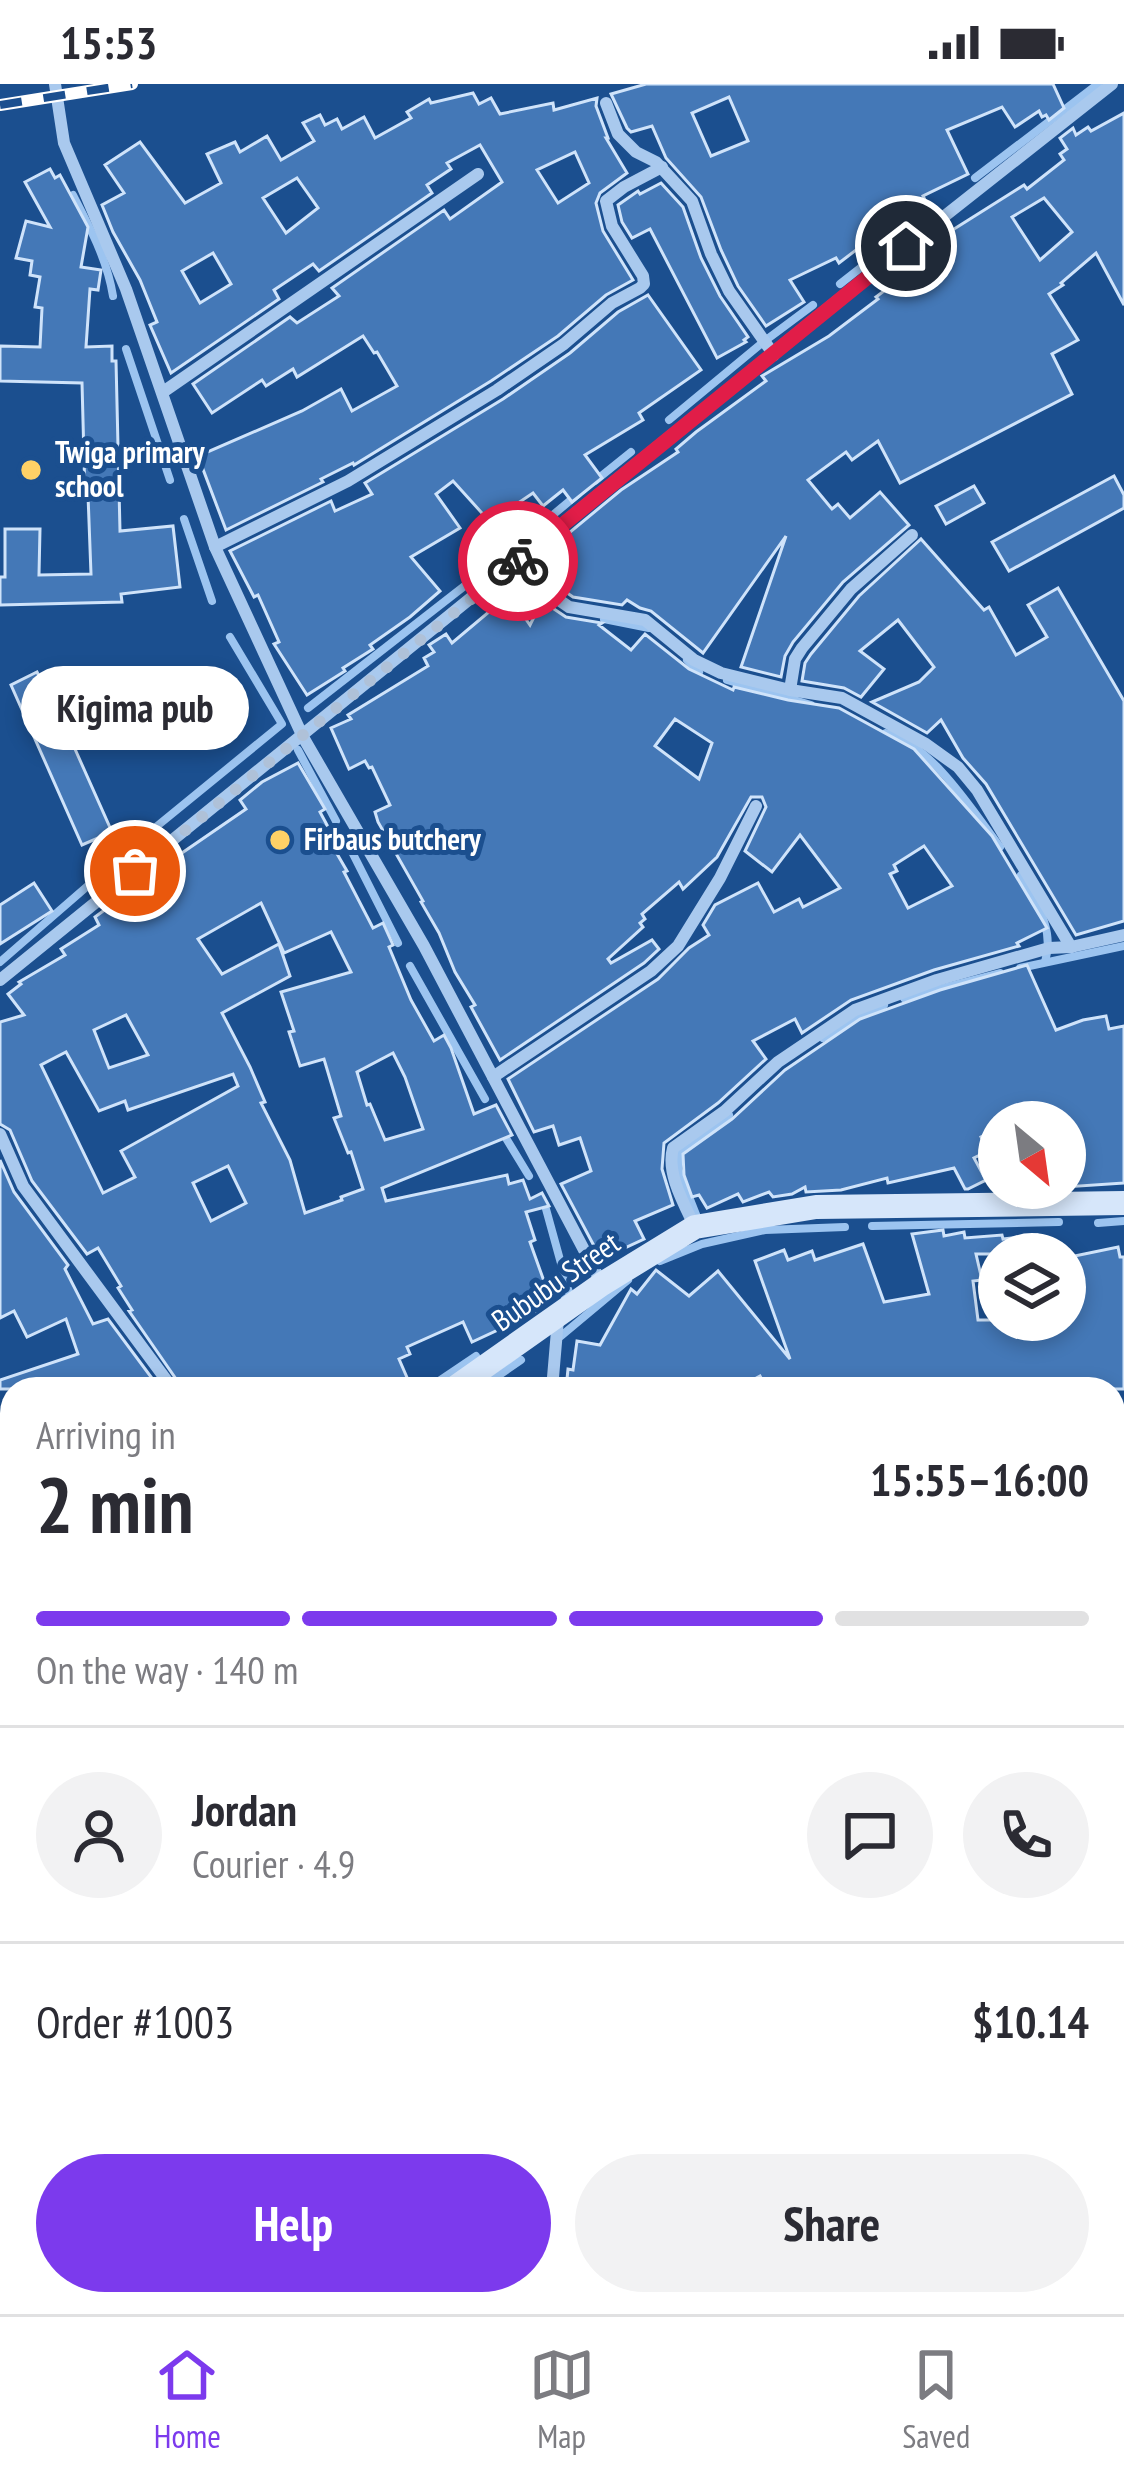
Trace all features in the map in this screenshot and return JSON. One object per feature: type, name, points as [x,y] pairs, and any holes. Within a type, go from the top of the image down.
[{"type":"street","points":[[55,84],[64,142],[126,289],[215,547],[303,737],[424,946],[602,1284]]},
{"type":"street","points":[[0,980],[1112,84]]},
{"type":"street","points":[[606,103],[618,134],[636,152],[662,167],[692,201],[729,292],[774,355]]},
{"type":"street","points":[[215,547],[348,481],[496,390],[640,288],[643,276],[612,226],[606,201],[662,167]]},
{"type":"street","points":[[163,392],[478,174]]},
{"type":"street","points":[[790,690],[795,658],[802,648],[851,589],[912,535]]},
{"type":"street","points":[[519,561],[546,591],[569,607],[645,620],[694,660],[721,673],[842,698],[926,744],[958,767],[977,790],[1071,947]]},
{"type":"street","points":[[493,1077],[652,971],[678,946],[756,806]]},
{"type":"street","points":[[1124,935],[1049,948],[937,980],[855,1010],[796,1049],[725,1111],[673,1148],[670,1158],[680,1197],[695,1227],[816,1207],[1124,1203]]},
{"type":"street","points":[[0,1134],[23,1186],[164,1377]]},
{"type":"street","name":"Bububu Street","points":[[471,1377],[602,1284],[695,1227]]},
{"type":"street","points":[[553,1377],[558,1318]]},
{"type":"building","points":[[646,84],[1053,84],[1064,108],[1049,120],[1039,111],[1015,127],[1002,107],[947,130],[968,174],[923,196],[926,202],[839,263],[836,258],[790,280],[804,302],[766,326],[738,286],[701,197],[666,158],[652,126],[631,132],[627,128],[611,94]],"holes":[[[729,97],[748,141],[711,156],[692,113]]]},
{"type":"building","points":[[473,93],[479,104],[491,98],[500,114],[553,103],[554,110],[597,98],[606,138],[627,173],[600,193],[596,203],[603,231],[633,280],[491,381],[354,465],[226,530],[198,456],[341,389],[352,411],[397,386],[363,336],[297,377],[293,369],[266,386],[262,380],[212,413],[193,384],[290,317],[297,323],[339,296],[332,288],[444,210],[450,219],[502,182],[480,145],[447,163],[451,169],[427,185],[432,193],[319,271],[313,264],[274,290],[279,299],[171,373],[150,325],[157,322],[140,280],[102,205],[124,193],[105,165],[140,142],[185,203],[221,183],[207,154],[235,142],[240,152],[267,136],[281,160],[314,141],[303,123],[320,115],[325,125],[337,119],[342,129],[364,117],[375,138],[411,118],[407,112],[429,99],[431,103]],"holes":[[[575,152],[589,183],[558,203],[537,170]],[[297,178],[318,208],[286,233],[263,198]],[[213,253],[231,284],[200,303],[182,271]]]},
{"type":"building","points":[[1124,113],[1124,305],[1096,253],[1049,294],[1078,340],[1052,354],[1072,394],[900,483],[878,441],[852,460],[846,452],[808,480],[832,509],[838,504],[850,518],[880,492],[909,525],[843,582],[793,642],[781,677],[741,667],[786,536],[703,653],[651,611],[627,600],[622,605],[573,597],[539,568],[562,547],[558,542],[766,381],[762,376],[829,336],[878,299],[900,279],[893,270],[908,258],[1024,185],[1027,189],[1064,160],[1060,154],[1067,149],[1060,138],[1073,128],[1076,135],[1088,127],[1091,131]],"holes":[[[1044,198],[1072,232],[1040,260],[1012,217]]]},
{"type":"building","points":[[50,169],[55,178],[60,175],[88,227],[81,267],[101,270],[98,290],[90,289],[86,347],[112,346],[112,361],[116,361],[120,531],[173,526],[180,587],[121,594],[122,602],[0,605],[5,529],[40,529],[39,575],[91,574],[82,383],[0,381],[0,346],[40,347],[42,308],[35,307],[40,277],[30,275],[32,261],[16,258],[26,221],[50,227],[25,182]]},
{"type":"building","points":[[661,183],[683,207],[720,296],[748,337],[717,358],[650,229],[632,238],[622,222],[618,205]]},
{"type":"building","points":[[648,295],[701,370],[639,413],[643,420],[585,455],[602,478],[572,502],[563,490],[543,506],[533,493],[490,522],[453,481],[436,494],[460,528],[411,557],[440,591],[370,645],[373,649],[345,671],[307,695],[274,644],[279,642],[258,595],[254,597],[230,551],[331,501],[335,511],[372,494],[365,483],[503,399],[570,353],[618,312]]},
{"type":"building","points":[[1114,476],[1124,495],[1124,508],[1009,571],[992,542]]},
{"type":"building","points":[[974,486],[984,503],[946,524],[936,506]]},
{"type":"building","points":[[921,539],[984,610],[989,607],[1016,655],[1047,637],[1028,605],[1058,588],[1124,701],[1124,921],[1076,935],[986,784],[963,758],[941,720],[927,733],[872,702],[919,682],[934,667],[898,620],[860,651],[884,669],[861,697],[844,688],[802,681],[811,654],[859,596]]},
{"type":"building","points":[[509,595],[530,625],[542,601],[566,617],[602,623],[599,625],[631,650],[645,634],[689,669],[733,690],[839,708],[914,749],[992,836],[1047,928],[1017,943],[1019,946],[851,1000],[802,1033],[795,1019],[753,1041],[766,1059],[664,1143],[662,1169],[673,1205],[635,1221],[644,1239],[601,1259],[561,1184],[591,1171],[580,1138],[559,1145],[553,1126],[534,1132],[508,1079],[658,979],[709,935],[703,925],[715,905],[758,883],[774,912],[799,899],[803,907],[840,888],[800,835],[772,872],[745,851],[766,807],[762,797],[751,797],[717,857],[683,889],[679,882],[642,914],[643,927],[608,959],[611,963],[652,940],[659,949],[500,1060],[423,901],[378,822],[375,812],[390,805],[372,767],[365,761],[349,769],[331,728],[428,666],[424,658],[434,652],[429,645],[446,634],[452,643]],"holes":[[[675,719],[712,743],[699,779],[655,746]],[[924,846],[952,886],[908,908],[890,874],[897,871],[894,865]]]},
{"type":"building","points":[[37,672],[112,832],[82,845],[11,685]]},
{"type":"building","points":[[298,763],[325,809],[320,812],[327,825],[322,828],[373,928],[383,923],[411,1000],[434,1041],[444,1035],[451,1048],[474,1114],[496,1105],[512,1135],[382,1188],[386,1201],[507,1175],[509,1184],[523,1180],[530,1199],[542,1193],[549,1206],[526,1212],[535,1240],[530,1242],[550,1298],[535,1305],[537,1310],[530,1315],[472,1342],[463,1322],[407,1347],[410,1354],[399,1359],[407,1377],[175,1377],[129,1311],[121,1286],[98,1248],[87,1254],[32,1181],[10,1130],[0,1124],[0,1022],[24,1015],[8,994],[19,982],[65,955],[61,949],[99,925],[95,917],[121,898],[125,904],[169,875],[163,866],[246,809],[240,800]],"holes":[[[261,903],[284,953],[331,932],[351,972],[281,992],[300,1066],[324,1059],[341,1116],[334,1118],[363,1189],[305,1213],[290,1160],[222,1013],[290,976],[279,944],[222,974],[198,939]],[[126,1015],[148,1055],[109,1068],[94,1030]],[[66,1052],[99,1111],[125,1101],[128,1110],[233,1074],[238,1086],[121,1151],[135,1177],[103,1193],[41,1065]],[[393,1053],[423,1129],[385,1140],[357,1072]],[[228,1166],[246,1203],[211,1221],[193,1183]]]},
{"type":"building","points":[[34,883],[52,911],[0,944],[0,905]]},
{"type":"building","points":[[1027,965],[1056,1030],[1106,1016],[1109,1029],[1124,1026],[1124,1183],[1086,1186],[1086,1101],[978,1101],[978,1156],[974,1158],[978,1184],[968,1189],[954,1168],[841,1190],[806,1192],[805,1187],[773,1197],[769,1192],[743,1202],[738,1194],[707,1208],[699,1195],[692,1197],[683,1154],[732,1119],[785,1070],[860,1019]]},
{"type":"building","points":[[0,1160],[14,1192],[68,1265],[65,1269],[93,1324],[108,1319],[151,1377],[9,1377],[78,1354],[66,1319],[27,1337],[14,1311],[0,1318]]},
{"type":"building","points":[[964,1232],[965,1238],[978,1237],[978,1280],[973,1281],[978,1341],[1086,1341],[1086,1254],[1118,1247],[1124,1257],[1124,1377],[567,1377],[568,1369],[573,1370],[577,1341],[600,1345],[631,1289],[637,1294],[656,1270],[689,1296],[718,1271],[790,1359],[755,1261],[784,1250],[788,1260],[812,1251],[815,1260],[863,1244],[884,1302],[929,1294],[912,1234]]},
{"type":"waterway","points":[[975,178],[1098,84]]},
{"type":"waterway","points":[[73,195],[102,256],[113,296]]},
{"type":"waterway","points":[[840,284],[915,225]]},
{"type":"waterway","points":[[669,420],[813,305]]},
{"type":"waterway","points":[[126,349],[170,480]]},
{"type":"waterway","points":[[595,481],[631,452]]},
{"type":"waterway","points":[[518,544],[578,494]]},
{"type":"waterway","points":[[184,519],[212,601]]},
{"type":"waterway","points":[[308,708],[485,570]]},
{"type":"waterway","points":[[531,590],[551,600]]},
{"type":"waterway","points":[[604,619],[649,628]]},
{"type":"waterway","points":[[0,962],[282,724],[230,637]]},
{"type":"waterway","points":[[687,660],[699,672]]},
{"type":"waterway","points":[[727,680],[811,705]]},
{"type":"waterway","points":[[886,733],[935,765],[1000,847]]},
{"type":"waterway","points":[[298,750],[336,821]]},
{"type":"waterway","points":[[351,850],[398,943]]},
{"type":"waterway","points":[[1021,875],[1046,927],[1045,962]]},
{"type":"waterway","points":[[1020,968],[1124,946]]},
{"type":"waterway","points":[[410,966],[485,1099]]},
{"type":"waterway","points":[[904,998],[1000,973]]},
{"type":"waterway","points":[[823,1038],[884,1005]]},
{"type":"waterway","points":[[697,1217],[678,1169],[678,1156],[729,1115]]},
{"type":"waterway","points":[[501,1130],[529,1176]]},
{"type":"waterway","points":[[546,1209],[570,1296],[565,1299]]},
{"type":"waterway","points":[[1098,1223],[1124,1221]]},
{"type":"waterway","points":[[872,1226],[1059,1222]]},
{"type":"waterway","points":[[660,1261],[702,1244],[765,1230],[845,1227]]},
{"type":"waterway","points":[[561,1336],[628,1280]]},
{"type":"waterway","points":[[445,1377],[476,1356]]},
{"type":"waterway","points":[[496,1377],[521,1360]]},
{"type":"railway","points":[[0,105],[132,84]]},
{"type":"way so far","points":[[135,871],[518,561]]},
{"type":"place","name":"Twiga primary school","points":[[31,470]]},
{"type":"place","name":"Firbaus butchery","points":[[280,840]]},
{"type":"place","name":"Kigima pub","points":[[135,871]]},
{"type":"route","points":[[518,561],[906,246]]}]
